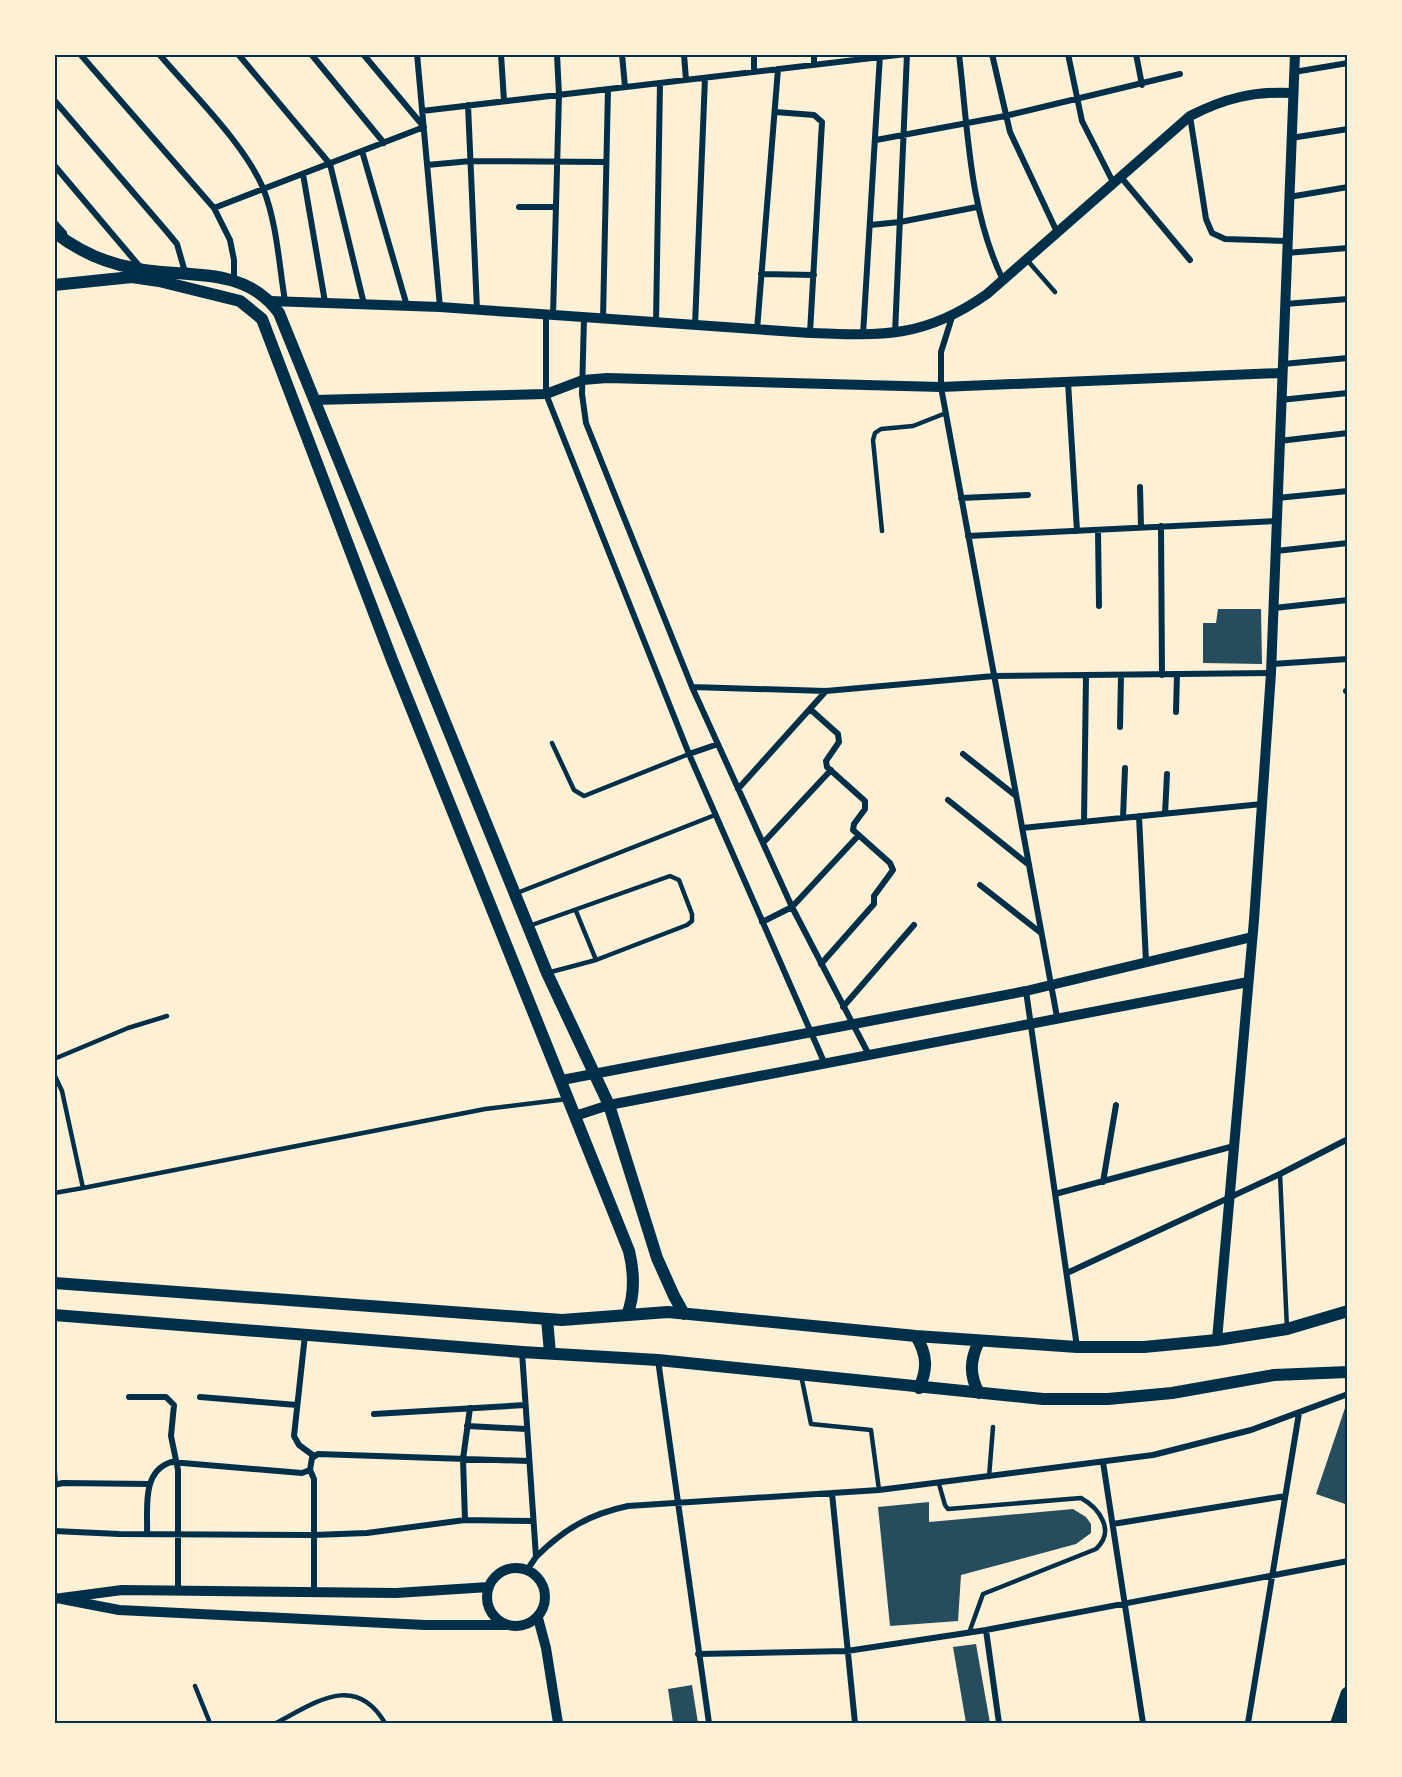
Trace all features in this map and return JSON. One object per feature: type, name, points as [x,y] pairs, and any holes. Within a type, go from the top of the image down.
[{"type":"main road","points":[[54,232],[76,247],[99,258],[143,270],[185,272],[234,280],[260,292],[270,301],[284,326],[376,558],[547,973],[609,1105],[657,1257],[684,1314]]},
{"type":"main road","points":[[54,285],[132,277],[240,301],[252,309],[268,332],[323,483],[629,1251],[633,1265],[633,1301],[627,1316]]},
{"type":"main road","points":[[323,483],[344,477]]},
{"type":"main road","points":[[356,566],[376,558]]},
{"type":"main road","points":[[54,1282],[547,1319],[627,1316],[652,1312],[684,1314],[916,1336],[1077,1347],[1143,1347],[1217,1340],[1287,1329],[1348,1311]]},
{"type":"main road","points":[[54,1315],[522,1352],[658,1360],[1043,1399],[1108,1399],[1172,1393],[1274,1375],[1348,1372]]},
{"type":"main road","points":[[547,1319],[550,1353]]},
{"type":"main road","points":[[916,1336],[923,1348],[926,1361],[925,1376],[919,1388]]},
{"type":"main road","points":[[979,1394],[973,1382],[971,1368],[973,1354],[980,1341]]},
{"type":"main road","points":[[1338,1723],[1348,1694]]},
{"type":"street","points":[[80,54],[214,208],[230,240],[234,260],[234,280]]},
{"type":"street","points":[[159,54],[241,151],[263,189],[272,221],[285,302]]},
{"type":"street","points":[[238,54],[330,164],[364,304]]},
{"type":"street","points":[[311,54],[384,143]]},
{"type":"street","points":[[363,54],[424,127]]},
{"type":"street","points":[[417,54],[440,307]]},
{"type":"street","points":[[501,54],[504,101]]},
{"type":"street","points":[[557,54],[558,162],[546,394],[689,754],[824,1062]]},
{"type":"street","points":[[622,54],[625,87]]},
{"type":"street","points":[[684,54],[686,80]]},
{"type":"street","points":[[754,54],[754,72]]},
{"type":"street","points":[[814,54],[814,65]]},
{"type":"street","points":[[422,111],[907,54],[895,334]]},
{"type":"street","points":[[959,54],[977,207],[987,245],[1004,280]]},
{"type":"street","points":[[992,54],[1005,117],[1058,232]]},
{"type":"street","points":[[1068,54],[1082,121],[1117,179],[1190,260]]},
{"type":"street","points":[[1136,54],[1142,85]]},
{"type":"street","points":[[1217,1340],[1252,937],[1272,668],[1280,400],[1295,54]]},
{"type":"street","points":[[863,335],[880,56]]},
{"type":"street","points":[[1294,72],[1347,63],[1348,73]]},
{"type":"street","points":[[757,330],[778,69]]},
{"type":"street","points":[[876,140],[1005,117],[1180,74]]},
{"type":"street","points":[[695,326],[705,78]]},
{"type":"street","points":[[656,323],[660,83]]},
{"type":"street","points":[[603,319],[608,89]]},
{"type":"street","points":[[270,301],[440,307],[810,333],[895,334],[929,326],[952,316],[987,294],[1190,116],[1218,102],[1242,95],[1267,92],[1292,93]]},
{"type":"street","points":[[54,100],[177,244],[185,272]]},
{"type":"street","points":[[468,105],[477,310]]},
{"type":"street","points":[[775,112],[814,115],[822,122],[810,333]]},
{"type":"street","points":[[1190,116],[1206,219],[1212,233],[1218,237],[1286,247],[1348,248]]},
{"type":"street","points":[[214,208],[424,127]]},
{"type":"street","points":[[1291,138],[1348,129]]},
{"type":"street","points":[[362,151],[407,306]]},
{"type":"street","points":[[427,165],[471,161],[606,162]]},
{"type":"street","points":[[54,165],[143,270]]},
{"type":"street","points":[[303,174],[325,302]]},
{"type":"street","points":[[1289,197],[1348,187]]},
{"type":"street","points":[[519,207],[556,207]]},
{"type":"street","points":[[870,225],[900,222],[977,207]]},
{"type":"street","points":[[54,222],[76,247]]},
{"type":"street","points":[[761,274],[814,275]]},
{"type":"street","points":[[1284,304],[1348,299]]},
{"type":"street","points":[[952,316],[941,352],[941,387],[1057,1017]]},
{"type":"street","points":[[584,318],[582,394],[586,423],[692,687],[792,907],[868,1053]]},
{"type":"street","points":[[314,400],[546,394],[583,380],[607,378],[941,387],[1068,382],[1282,368],[1348,358]]},
{"type":"street","points":[[1068,382],[1077,531]]},
{"type":"street","points":[[1280,400],[1348,393]]},
{"type":"street","points":[[1280,441],[1348,433]]},
{"type":"street","points":[[1140,487],[1141,528]]},
{"type":"street","points":[[1277,498],[1348,491]]},
{"type":"street","points":[[961,498],[1028,495]]},
{"type":"street","points":[[968,536],[1277,521]]},
{"type":"street","points":[[1161,526],[1162,675]]},
{"type":"street","points":[[1098,530],[1099,606]]},
{"type":"street","points":[[1276,551],[1348,543]]},
{"type":"street","points":[[1274,608],[1348,600]]},
{"type":"street","points":[[692,687],[826,691],[994,676],[1162,675],[1272,668],[1348,659]]},
{"type":"street","points":[[1176,712],[1177,674]]},
{"type":"street","points":[[1120,727],[1121,675]]},
{"type":"street","points":[[1084,822],[1086,676]]},
{"type":"street","points":[[738,789],[826,691]]},
{"type":"street","points":[[810,709],[838,734],[839,742],[826,761],[831,770],[865,801],[865,809],[852,827],[858,836],[890,863],[892,874],[874,896],[874,904],[821,964]]},
{"type":"street","points":[[689,754],[718,744]]},
{"type":"street","points":[[963,754],[1016,796]]},
{"type":"street","points":[[1123,818],[1125,768]]},
{"type":"street","points":[[763,843],[831,770]]},
{"type":"street","points":[[1165,814],[1167,774]]},
{"type":"street","points":[[948,800],[1029,865]]},
{"type":"street","points":[[1022,828],[1262,804]]},
{"type":"street","points":[[1139,816],[1146,962]]},
{"type":"street","points":[[762,922],[792,907],[858,836]]},
{"type":"street","points":[[980,885],[1042,934]]},
{"type":"street","points":[[843,1007],[914,925]]},
{"type":"street","points":[[562,1080],[1026,991],[1252,937]]},
{"type":"street","points":[[575,1116],[609,1105],[868,1053],[1248,982]]},
{"type":"street","points":[[1026,991],[1077,1347]]},
{"type":"street","points":[[1103,1182],[1116,1105]]},
{"type":"street","points":[[1067,1273],[1280,1174],[1348,1139]]},
{"type":"street","points":[[1055,1194],[1234,1146]]},
{"type":"street","points":[[305,1334],[294,1436],[299,1445],[314,1456],[528,1461]]},
{"type":"street","points":[[522,1352],[536,1557]]},
{"type":"street","points":[[658,1360],[709,1723]]},
{"type":"street","points":[[528,1570],[536,1557],[572,1525],[604,1511],[678,1502],[879,1490],[1103,1462],[1202,1444],[1299,1413],[1348,1394]]},
{"type":"street","points":[[129,1397],[166,1397],[171,1399],[174,1405],[171,1447],[176,1462],[179,1533],[178,1591]]},
{"type":"street","points":[[200,1397],[297,1405]]},
{"type":"street","points":[[374,1414],[525,1405]]},
{"type":"street","points":[[465,1521],[463,1459],[470,1408]]},
{"type":"street","points":[[1248,1723],[1299,1413]]},
{"type":"street","points":[[467,1426],[526,1429]]},
{"type":"street","points":[[314,1456],[310,1470],[314,1479],[314,1591]]},
{"type":"street","points":[[147,1534],[149,1484],[159,1468],[176,1462],[302,1473],[310,1470]]},
{"type":"street","points":[[1103,1462],[1143,1723]]},
{"type":"street","points":[[54,1470],[55,1485],[63,1483],[149,1484]]},
{"type":"street","points":[[832,1493],[855,1723]]},
{"type":"street","points":[[1113,1524],[1285,1496]]},
{"type":"street","points":[[54,1531],[314,1535],[367,1533],[465,1521],[532,1521]]},
{"type":"street","points":[[698,1654],[847,1651],[986,1630],[1348,1561]]},
{"type":"street","points":[[58,1599],[119,1610],[425,1625],[517,1627],[528,1625],[538,1618],[544,1608],[546,1597],[544,1586],[528,1570],[516,1568],[504,1570],[495,1577],[489,1587],[487,1598],[489,1609],[496,1619],[506,1625]]},
{"type":"street","points":[[58,1599],[122,1590],[396,1593],[489,1587]]},
{"type":"street","points":[[538,1618],[546,1648],[558,1723]]},
{"type":"street","points":[[986,1630],[999,1723]]},
{"type":"lane","points":[[1027,260],[1055,292]]},
{"type":"lane","points":[[882,531],[873,440],[875,433],[881,429],[912,426],[946,414]]},
{"type":"lane","points":[[552,742],[573,790],[584,796],[689,754]]},
{"type":"lane","points":[[515,894],[715,816]]},
{"type":"lane","points":[[528,926],[670,876],[679,880],[686,897],[692,914],[690,923],[596,960],[547,973]]},
{"type":"lane","points":[[576,911],[596,960]]},
{"type":"lane","points":[[54,1059],[128,1028],[168,1016]]},
{"type":"lane","points":[[54,1074],[62,1091],[83,1188]]},
{"type":"lane","points":[[54,1093],[62,1091]]},
{"type":"lane","points":[[54,1193],[486,1109],[570,1099]]},
{"type":"lane","points":[[1280,1174],[1287,1329]]},
{"type":"lane","points":[[801,1376],[811,1424],[871,1430],[879,1490]]},
{"type":"lane","points":[[989,1477],[993,1427]]},
{"type":"lane","points":[[939,1484],[948,1509],[1081,1498],[1091,1503],[1104,1522],[1105,1534],[1102,1544],[1096,1549],[983,1594],[969,1633]]},
{"type":"lane","points":[[195,1686],[210,1723]]},
{"type":"lane","points":[[276,1723],[326,1698],[346,1695],[366,1701],[374,1707],[385,1723]]},
{"type":"building","points":[[1218,609],[1261,609],[1262,664],[1203,663],[1203,623],[1216,623]]},
{"type":"building","points":[[1346,1405],[1348,1405],[1348,1505],[1316,1494]]},
{"type":"building","points":[[929,1502],[929,1522],[1073,1509],[1086,1517],[1091,1524],[1091,1533],[1076,1544],[961,1575],[958,1621],[890,1626],[878,1507]]},
{"type":"building","points":[[976,1644],[990,1723],[966,1723],[953,1647]]},
{"type":"building","points":[[692,1685],[698,1723],[673,1723],[668,1689]]}]
